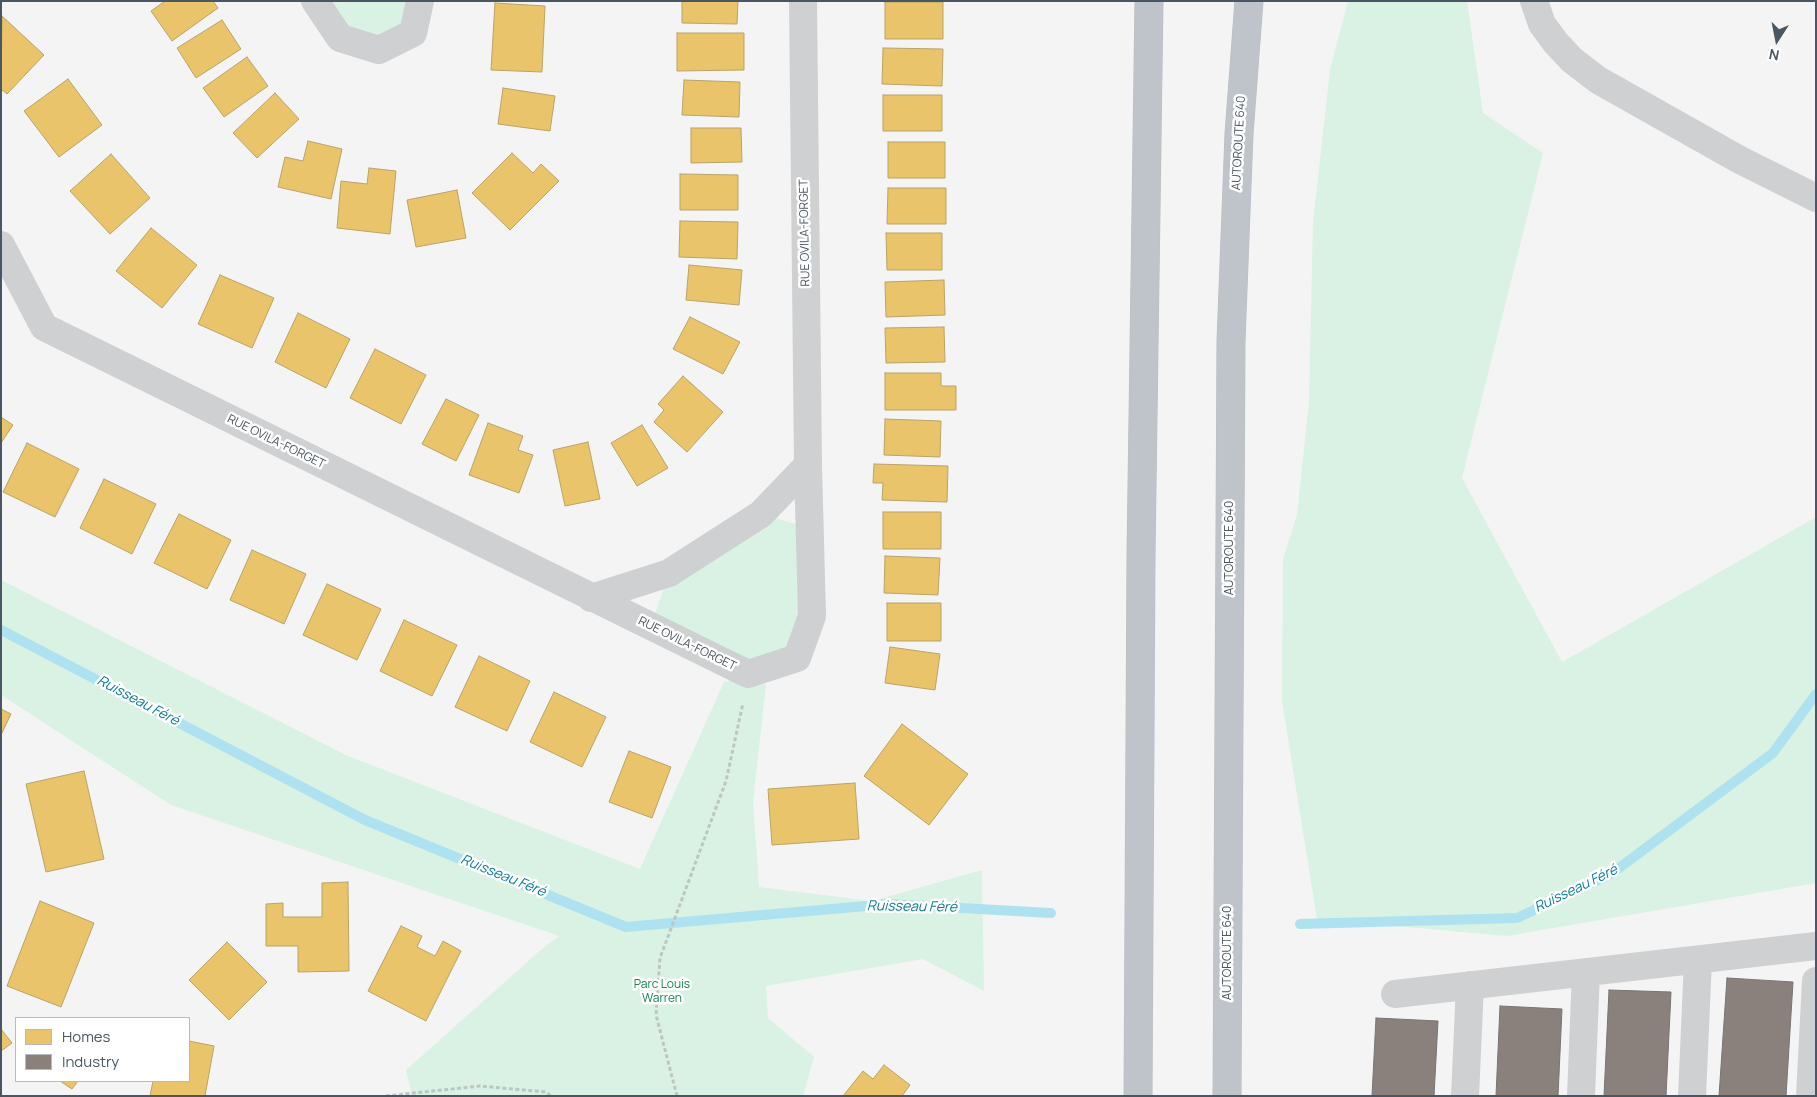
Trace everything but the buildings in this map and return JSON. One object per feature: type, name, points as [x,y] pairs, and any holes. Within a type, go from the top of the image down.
[{"type":"highway","points":[[1138,1096],[1141,536],[1149,1]]},
{"type":"highway","name":"AUTOROUTE 640","points":[[1227,1096],[1231,341],[1238,152],[1249,1]]},
{"type":"street","points":[[315,1],[340,38],[379,50],[414,33],[420,1]]},
{"type":"street","name":"RUE OVILA-FORGET","points":[[1,245],[44,327],[748,674],[798,658],[812,616],[808,465],[803,1]]},
{"type":"street","points":[[1534,1],[1542,24],[1556,44],[1572,60],[1598,80],[1740,160],[1816,198]]},
{"type":"street","points":[[591,598],[669,573],[761,514],[808,465]]},
{"type":"street","points":[[1395,994],[1816,946]]},
{"type":"street","points":[[1692,1096],[1698,960]]},
{"type":"street","points":[[1580,1096],[1586,972]]},
{"type":"street","points":[[1810,1096],[1816,981]]},
{"type":"street","points":[[1465,1096],[1470,985]]},
{"type":"path","points":[[678,1096],[656,1015],[660,958],[726,781],[744,696]]},
{"type":"path","points":[[386,1096],[480,1086],[546,1092],[551,1096]]},
{"type":"green space","points":[[315,1],[420,1],[379,50]]},
{"type":"green space","points":[[1348,1],[1467,1],[1483,113],[1543,153],[1462,478],[1562,662],[1816,517],[1816,883],[1507,936],[1317,919],[1282,701],[1283,559],[1297,515],[1309,402],[1313,222],[1330,70]]},
{"type":"green space","points":[[761,514],[799,525],[812,616],[797,658],[748,674],[653,620],[669,573]]},
{"type":"green space","name":"Parc Louis Warren","points":[[1,580],[348,756],[640,869],[724,682],[749,677],[766,685],[753,801],[759,887],[872,901],[982,870],[984,991],[923,959],[766,986],[768,1018],[814,1057],[803,1096],[412,1096],[406,1070],[559,936],[171,805],[1,695]]},
{"type":"waterway","name":"Ruisseau Féré","points":[[1,630],[365,820],[626,927],[889,904],[1051,913]]},
{"type":"waterway","name":"Ruisseau Féré","points":[[1300,924],[1517,918],[1611,874],[1773,753],[1816,694]]}]
